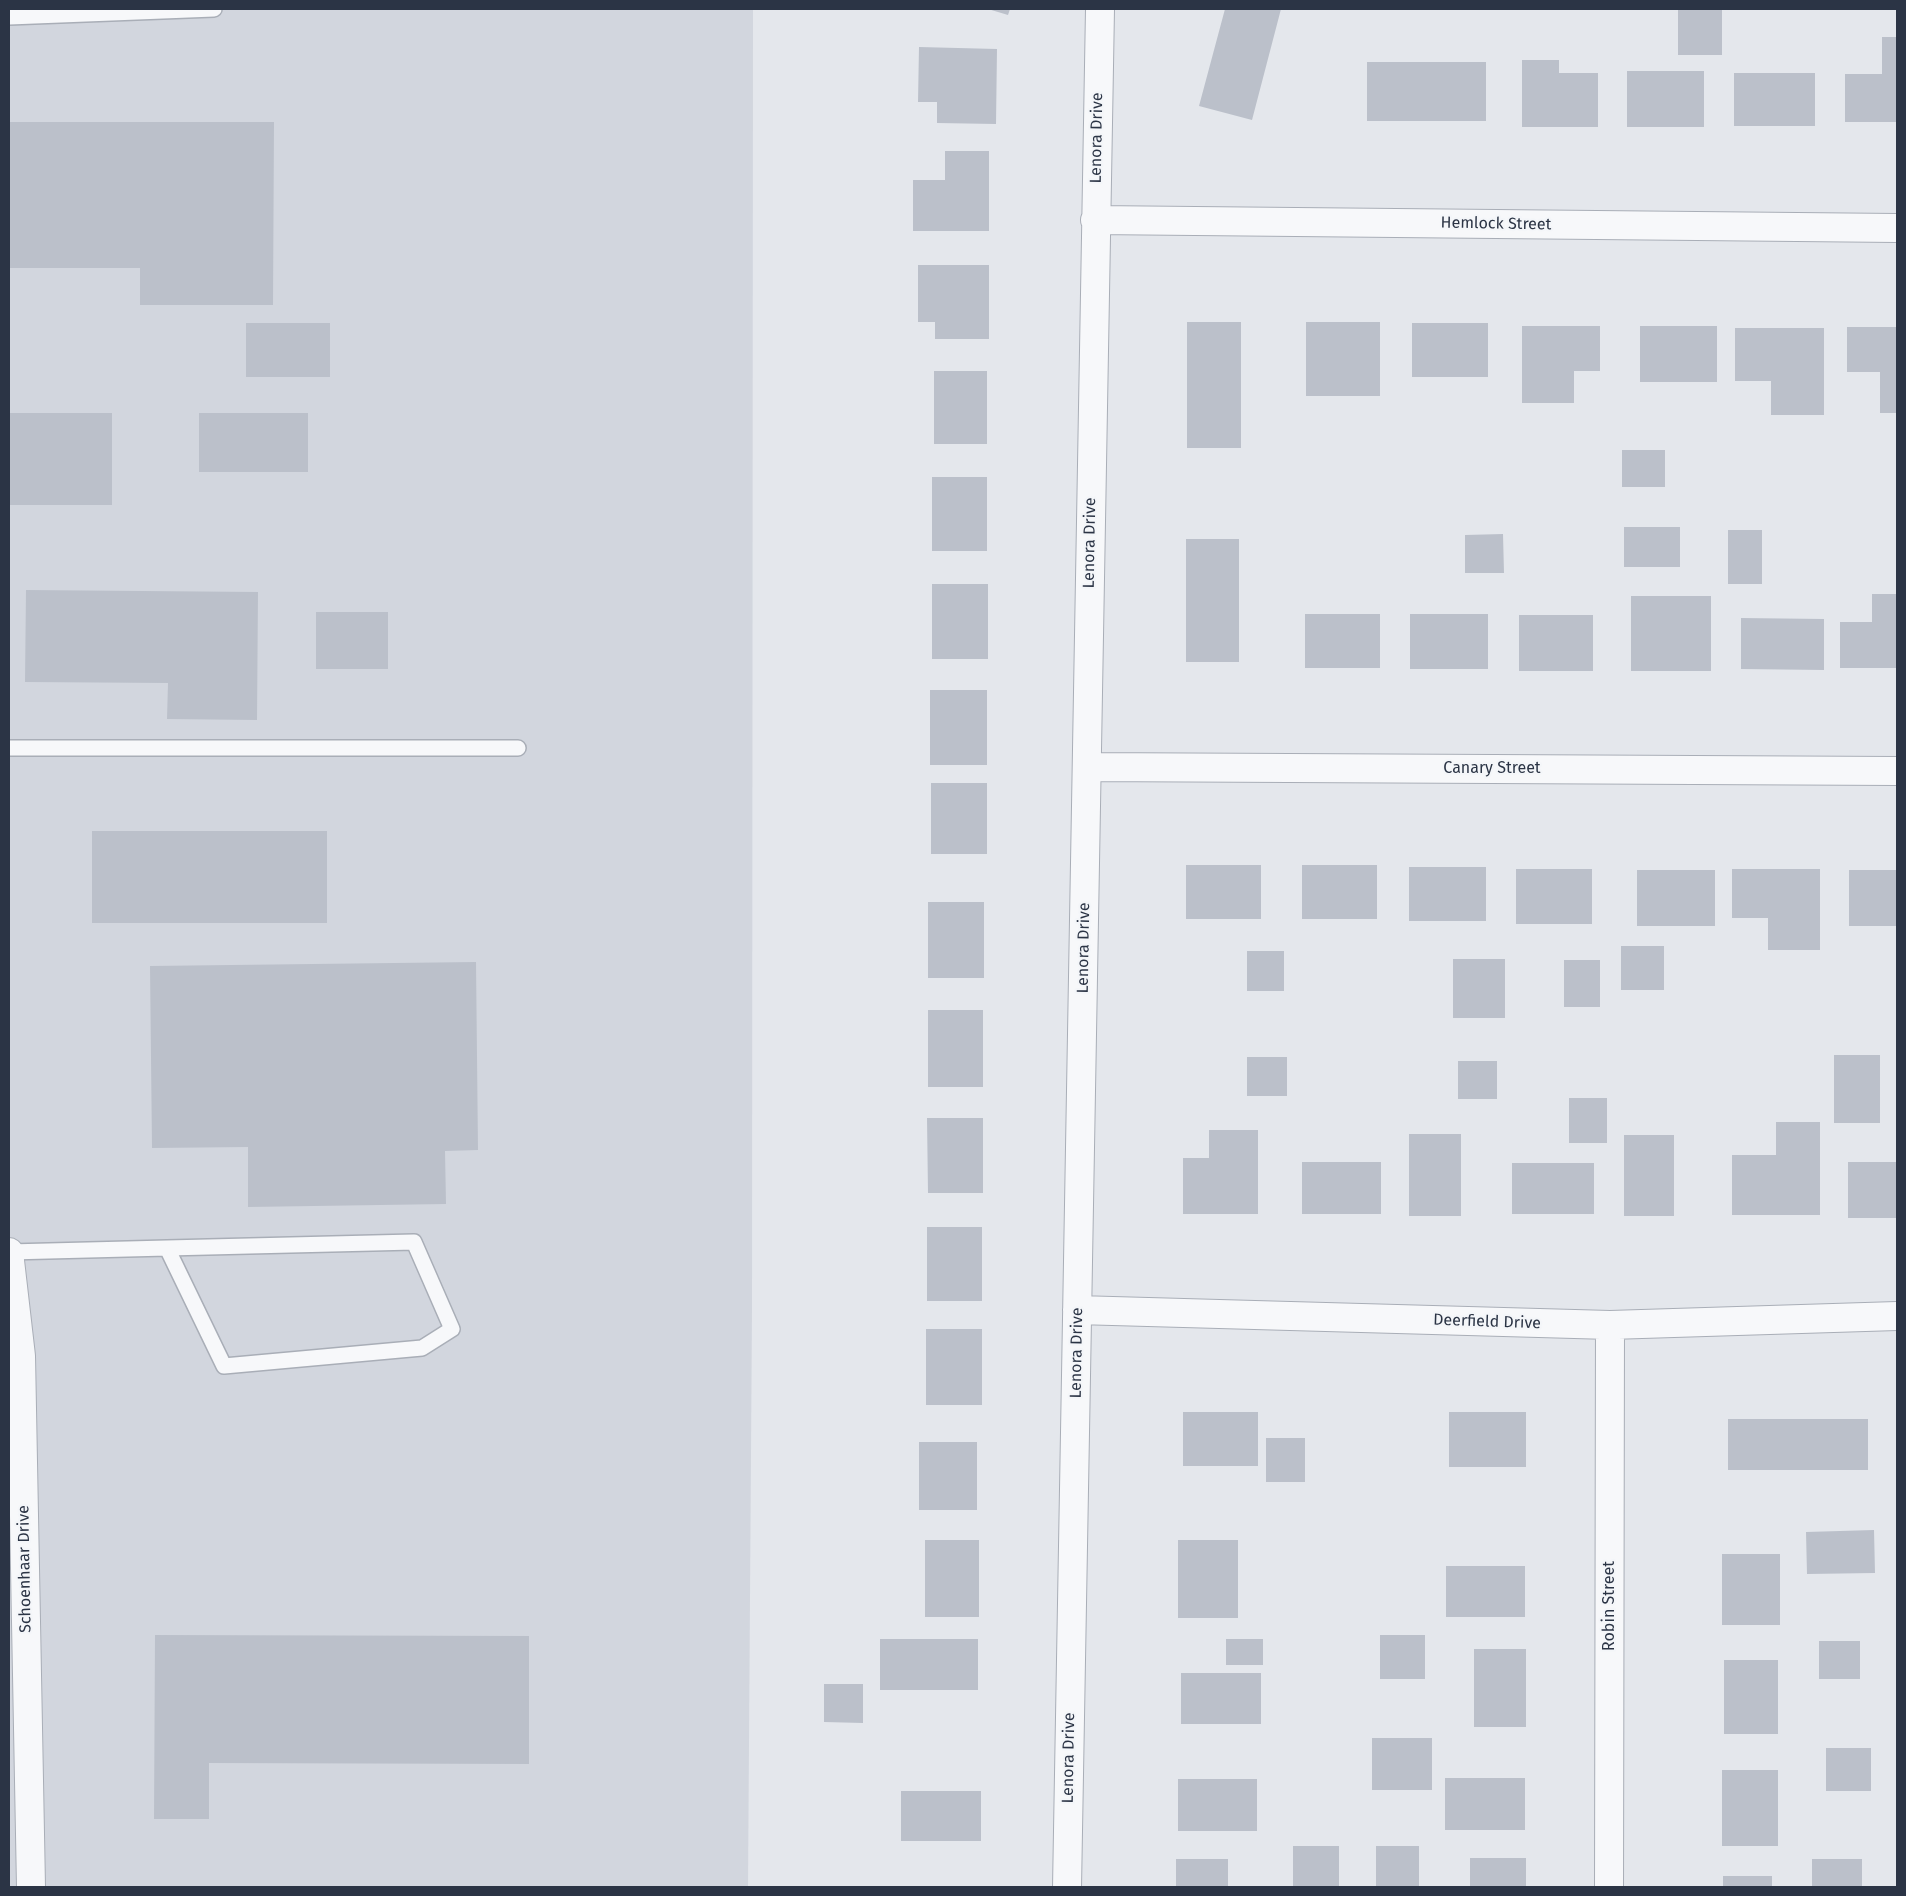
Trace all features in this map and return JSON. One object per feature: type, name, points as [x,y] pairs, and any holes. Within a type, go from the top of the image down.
[{"type":"street","name":"Lenora Drive","points":[[1067,1887],[1100,9]]},
{"type":"street","name":"Hemlock Street","points":[[1095,220],[1897,228]]},
{"type":"street","name":"Canary Street","points":[[1087,767],[1897,771]]},
{"type":"street","name":"Schoenhaar Drive","points":[[9,1252],[21,1356],[31,1887]]},
{"type":"street","name":"Deerfield Drive","points":[[1077,1310],[1610,1325],[1897,1316]]},
{"type":"street","name":"Robin Street","points":[[1609,1887],[1610,1325]]},
{"type":"lane","points":[[9,17],[214,9]]},
{"type":"lane","points":[[9,748],[518,748]]},
{"type":"lane","points":[[9,1252],[167,1248],[414,1242],[452,1329],[422,1348],[224,1366],[167,1248]]},
{"type":"shaded area","points":[[9,9],[753,9],[752,1309],[748,1887],[9,1887]]},
{"type":"building","points":[[988,9],[1010,9],[1008,15]]},
{"type":"building","points":[[1225,9],[1281,9],[1252,120],[1199,106]]},
{"type":"building","points":[[1678,9],[1722,9],[1722,55],[1678,55]]},
{"type":"building","points":[[1882,37],[1897,37],[1897,122],[1845,122],[1845,74],[1882,74]]},
{"type":"building","points":[[919,47],[997,49],[996,124],[937,123],[937,102],[918,102]]},
{"type":"building","points":[[1522,60],[1559,60],[1559,73],[1598,73],[1598,127],[1522,127]]},
{"type":"building","points":[[1367,62],[1486,62],[1486,121],[1367,121]]},
{"type":"building","points":[[1627,71],[1704,71],[1704,127],[1627,127]]},
{"type":"building","points":[[1734,73],[1815,73],[1815,126],[1734,126]]},
{"type":"building","points":[[9,122],[274,122],[273,305],[140,305],[140,268],[9,268]]},
{"type":"building","points":[[945,151],[989,151],[989,231],[913,231],[913,180],[945,180]]},
{"type":"building","points":[[918,265],[989,265],[989,339],[935,339],[935,322],[918,322]]},
{"type":"building","points":[[1187,322],[1241,322],[1241,448],[1187,448]]},
{"type":"building","points":[[1306,322],[1380,322],[1380,396],[1306,396]]},
{"type":"building","points":[[246,323],[330,323],[330,377],[246,377]]},
{"type":"building","points":[[1412,323],[1488,323],[1488,377],[1412,377]]},
{"type":"building","points":[[1522,326],[1600,326],[1600,371],[1574,371],[1574,403],[1522,403]]},
{"type":"building","points":[[1640,326],[1717,326],[1717,382],[1640,382]]},
{"type":"building","points":[[1847,327],[1897,327],[1897,413],[1880,413],[1880,372],[1847,372]]},
{"type":"building","points":[[1735,328],[1824,328],[1824,415],[1771,415],[1771,381],[1735,381]]},
{"type":"building","points":[[934,371],[987,371],[987,444],[934,444]]},
{"type":"building","points":[[9,413],[112,413],[112,505],[9,505]]},
{"type":"building","points":[[199,413],[308,413],[308,472],[199,472]]},
{"type":"building","points":[[1622,450],[1665,450],[1665,487],[1622,487]]},
{"type":"building","points":[[932,477],[987,477],[987,551],[932,551]]},
{"type":"building","points":[[1624,527],[1680,527],[1680,567],[1624,567]]},
{"type":"building","points":[[1728,530],[1762,530],[1762,584],[1728,584]]},
{"type":"building","points":[[1503,534],[1504,573],[1465,573],[1465,535]]},
{"type":"building","points":[[1186,539],[1239,539],[1239,662],[1186,662]]},
{"type":"building","points":[[932,584],[988,584],[988,659],[932,659]]},
{"type":"building","points":[[26,590],[258,592],[257,720],[167,719],[168,683],[25,682]]},
{"type":"building","points":[[1872,594],[1897,594],[1897,668],[1840,668],[1840,622],[1872,622]]},
{"type":"building","points":[[1631,596],[1711,596],[1711,671],[1631,671]]},
{"type":"building","points":[[316,612],[388,612],[388,669],[316,669]]},
{"type":"building","points":[[1305,614],[1380,614],[1380,668],[1305,668]]},
{"type":"building","points":[[1410,614],[1488,614],[1488,669],[1410,669]]},
{"type":"building","points":[[1519,615],[1593,615],[1593,671],[1519,671]]},
{"type":"building","points":[[1741,618],[1824,619],[1824,670],[1741,669]]},
{"type":"building","points":[[930,690],[987,690],[987,765],[930,765]]},
{"type":"building","points":[[931,783],[987,783],[987,854],[931,854]]},
{"type":"building","points":[[92,831],[327,831],[327,923],[92,923]]},
{"type":"building","points":[[1186,865],[1261,865],[1261,919],[1186,919]]},
{"type":"building","points":[[1302,865],[1377,865],[1377,919],[1302,919]]},
{"type":"building","points":[[1409,867],[1486,867],[1486,921],[1409,921]]},
{"type":"building","points":[[1516,869],[1592,869],[1592,924],[1516,924]]},
{"type":"building","points":[[1732,869],[1820,869],[1820,950],[1768,950],[1768,918],[1732,918]]},
{"type":"building","points":[[1637,870],[1715,870],[1715,926],[1637,926]]},
{"type":"building","points":[[1849,870],[1897,870],[1897,926],[1849,926]]},
{"type":"building","points":[[928,902],[984,902],[984,978],[928,978]]},
{"type":"building","points":[[1621,946],[1664,946],[1664,990],[1621,990]]},
{"type":"building","points":[[1247,951],[1284,951],[1284,991],[1247,991]]},
{"type":"building","points":[[1453,959],[1505,959],[1505,1018],[1453,1018]]},
{"type":"building","points":[[1564,960],[1600,960],[1600,1007],[1564,1007]]},
{"type":"building","points":[[476,962],[478,1150],[445,1151],[446,1204],[248,1207],[248,1147],[152,1148],[150,966]]},
{"type":"building","points":[[928,1010],[983,1010],[983,1087],[928,1087]]},
{"type":"building","points":[[1834,1055],[1880,1055],[1880,1123],[1834,1123]]},
{"type":"building","points":[[1247,1057],[1287,1057],[1287,1096],[1247,1096]]},
{"type":"building","points":[[1458,1061],[1497,1061],[1497,1099],[1458,1099]]},
{"type":"building","points":[[1569,1098],[1607,1098],[1607,1143],[1569,1143]]},
{"type":"building","points":[[927,1118],[983,1118],[983,1193],[928,1193]]},
{"type":"building","points":[[1776,1122],[1820,1122],[1820,1215],[1732,1215],[1732,1155],[1776,1155]]},
{"type":"building","points":[[1209,1130],[1258,1130],[1258,1214],[1183,1214],[1183,1158],[1209,1158]]},
{"type":"building","points":[[1409,1134],[1461,1134],[1461,1216],[1409,1216]]},
{"type":"building","points":[[1624,1135],[1674,1135],[1674,1216],[1624,1216]]},
{"type":"building","points":[[1302,1162],[1381,1162],[1381,1214],[1302,1214]]},
{"type":"building","points":[[1848,1162],[1897,1162],[1897,1218],[1848,1218]]},
{"type":"building","points":[[1512,1163],[1594,1163],[1594,1214],[1512,1214]]},
{"type":"building","points":[[927,1227],[982,1227],[982,1301],[927,1301]]},
{"type":"building","points":[[926,1329],[982,1329],[982,1405],[926,1405]]},
{"type":"building","points":[[1183,1412],[1258,1412],[1258,1466],[1183,1466]]},
{"type":"building","points":[[1449,1412],[1526,1412],[1526,1467],[1449,1467]]},
{"type":"building","points":[[1728,1419],[1868,1419],[1868,1470],[1728,1470]]},
{"type":"building","points":[[1266,1438],[1305,1438],[1305,1482],[1266,1482]]},
{"type":"building","points":[[919,1442],[977,1442],[977,1510],[919,1510]]},
{"type":"building","points":[[1874,1530],[1875,1573],[1807,1574],[1806,1532]]},
{"type":"building","points":[[925,1540],[979,1540],[979,1617],[925,1617]]},
{"type":"building","points":[[1178,1540],[1238,1540],[1238,1618],[1178,1618]]},
{"type":"building","points":[[1722,1554],[1780,1554],[1780,1625],[1722,1625]]},
{"type":"building","points":[[1446,1566],[1525,1566],[1525,1617],[1446,1617]]},
{"type":"building","points":[[155,1635],[529,1636],[529,1764],[209,1763],[209,1819],[154,1819]]},
{"type":"building","points":[[1380,1635],[1425,1635],[1425,1679],[1380,1679]]},
{"type":"building","points":[[880,1639],[978,1639],[978,1690],[880,1690]]},
{"type":"building","points":[[1226,1639],[1263,1639],[1263,1665],[1226,1665]]},
{"type":"building","points":[[1819,1641],[1860,1641],[1860,1679],[1819,1679]]},
{"type":"building","points":[[1474,1649],[1526,1649],[1526,1727],[1474,1727]]},
{"type":"building","points":[[1724,1660],[1778,1660],[1778,1734],[1724,1734]]},
{"type":"building","points":[[1181,1673],[1261,1673],[1261,1724],[1181,1724]]},
{"type":"building","points":[[824,1684],[863,1684],[863,1723],[824,1722]]},
{"type":"building","points":[[1372,1738],[1432,1738],[1432,1790],[1372,1790]]},
{"type":"building","points":[[1826,1748],[1871,1748],[1871,1791],[1826,1791]]},
{"type":"building","points":[[1722,1770],[1778,1770],[1778,1846],[1722,1846]]},
{"type":"building","points":[[1445,1778],[1525,1778],[1525,1830],[1445,1830]]},
{"type":"building","points":[[1178,1779],[1257,1779],[1257,1831],[1178,1831]]},
{"type":"building","points":[[901,1791],[981,1791],[981,1841],[901,1841]]},
{"type":"building","points":[[1293,1846],[1339,1846],[1339,1887],[1293,1887]]},
{"type":"building","points":[[1376,1846],[1419,1846],[1419,1887],[1376,1887]]},
{"type":"building","points":[[1470,1858],[1526,1858],[1526,1887],[1470,1887]]},
{"type":"building","points":[[1176,1859],[1228,1859],[1228,1887],[1176,1887]]},
{"type":"building","points":[[1812,1859],[1862,1859],[1862,1887],[1812,1887]]},
{"type":"building","points":[[1723,1876],[1772,1876],[1772,1887],[1723,1887]]}]
